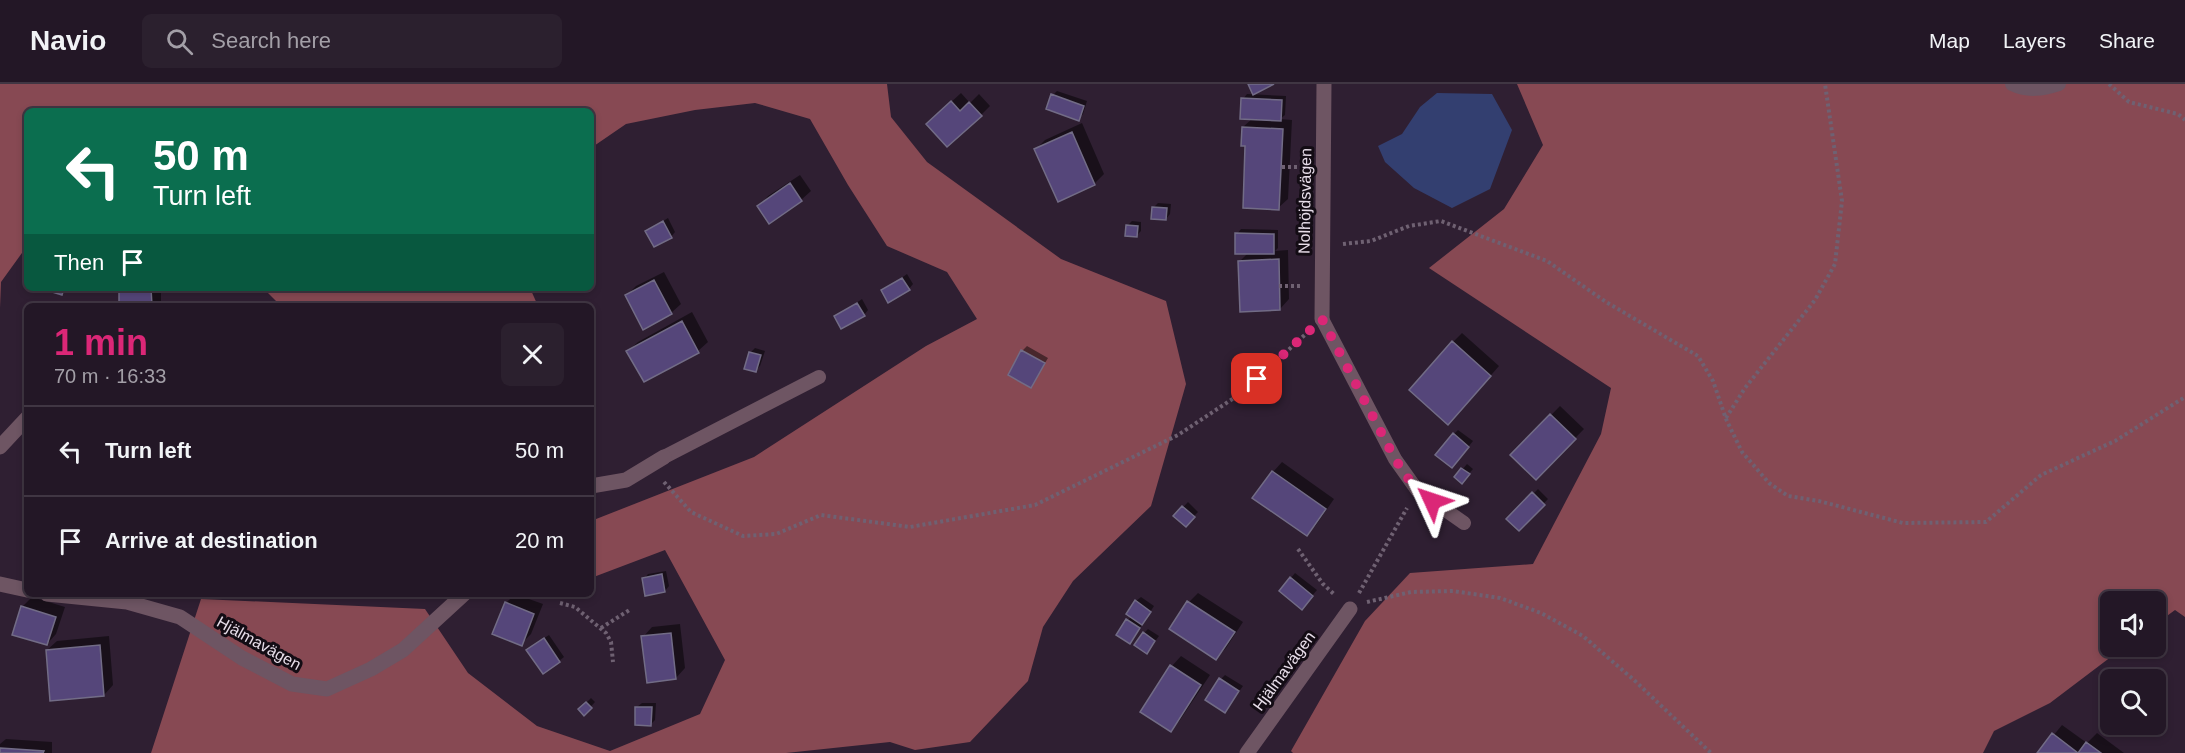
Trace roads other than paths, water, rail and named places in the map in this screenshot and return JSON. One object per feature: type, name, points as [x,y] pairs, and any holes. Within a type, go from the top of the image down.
[{"type":"street","name":"Nolhöjdsvägen","points":[[1322,319],[1324,84]]},
{"type":"street","points":[[0,447],[24,421]]},
{"type":"street","points":[[594,485],[626,480],[664,457]]},
{"type":"street","points":[[0,584],[24,589]]},
{"type":"street","name":"Hjälmavägen","points":[[77,597],[128,602],[180,617],[242,658],[292,684],[327,689],[371,669],[403,650],[461,597]]},
{"type":"street","name":"Hjälmavägen","points":[[1248,753],[1350,609]]},
{"type":"lane","points":[[2012,84],[2023,89],[2047,88],[2059,84]]},
{"type":"lane","points":[[1322,319],[1395,459],[1416,490],[1464,523]]},
{"type":"lane","points":[[664,457],[819,377]]},
{"type":"water","points":[[1437,93],[1492,94],[1512,130],[1490,189],[1452,208],[1414,188],[1385,162],[1378,146],[1402,134],[1420,107]]}]
